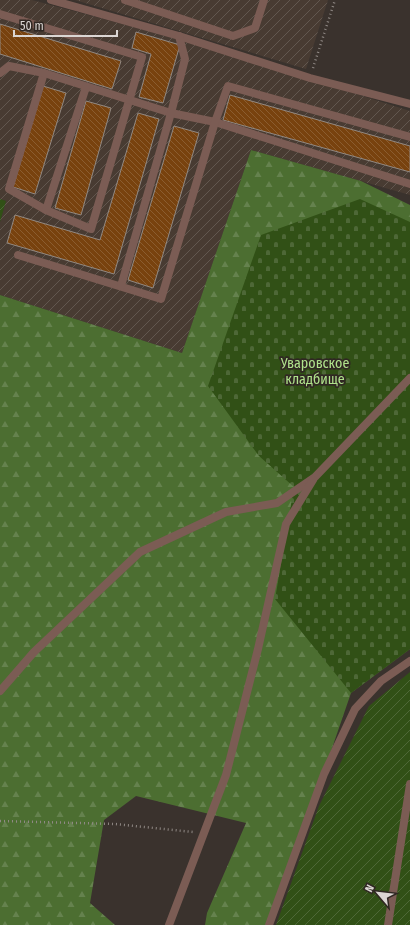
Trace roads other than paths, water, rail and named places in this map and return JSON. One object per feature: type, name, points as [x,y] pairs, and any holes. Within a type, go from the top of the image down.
[{"type":"lane","points":[[51,0],[179,36],[310,78],[410,104]]},
{"type":"lane","points":[[125,0],[137,2],[233,36],[255,28],[264,0]]},
{"type":"lane","points":[[0,14],[142,57],[92,229],[46,210],[9,189],[44,73]]},
{"type":"lane","points":[[121,286],[185,59],[179,36]]},
{"type":"lane","points":[[0,62],[9,66],[44,73],[171,113],[215,122],[410,184]]},
{"type":"lane","points":[[0,73],[9,66]]},
{"type":"lane","points":[[18,255],[161,299],[215,122],[228,86],[410,137]]},
{"type":"lane","points":[[46,210],[86,87]]},
{"type":"lane","points":[[168,925],[226,775],[258,649],[286,524],[315,478],[410,378]]},
{"type":"lane","points":[[0,691],[34,652],[140,552],[226,512],[277,503],[315,478]]},
{"type":"lane","points":[[269,925],[324,774],[355,709],[381,681],[410,661]]},
{"type":"lane","points":[[388,925],[410,784]]},
{"type":"park label","name":"Уваровское кладбище","points":[[315,372]]}]
